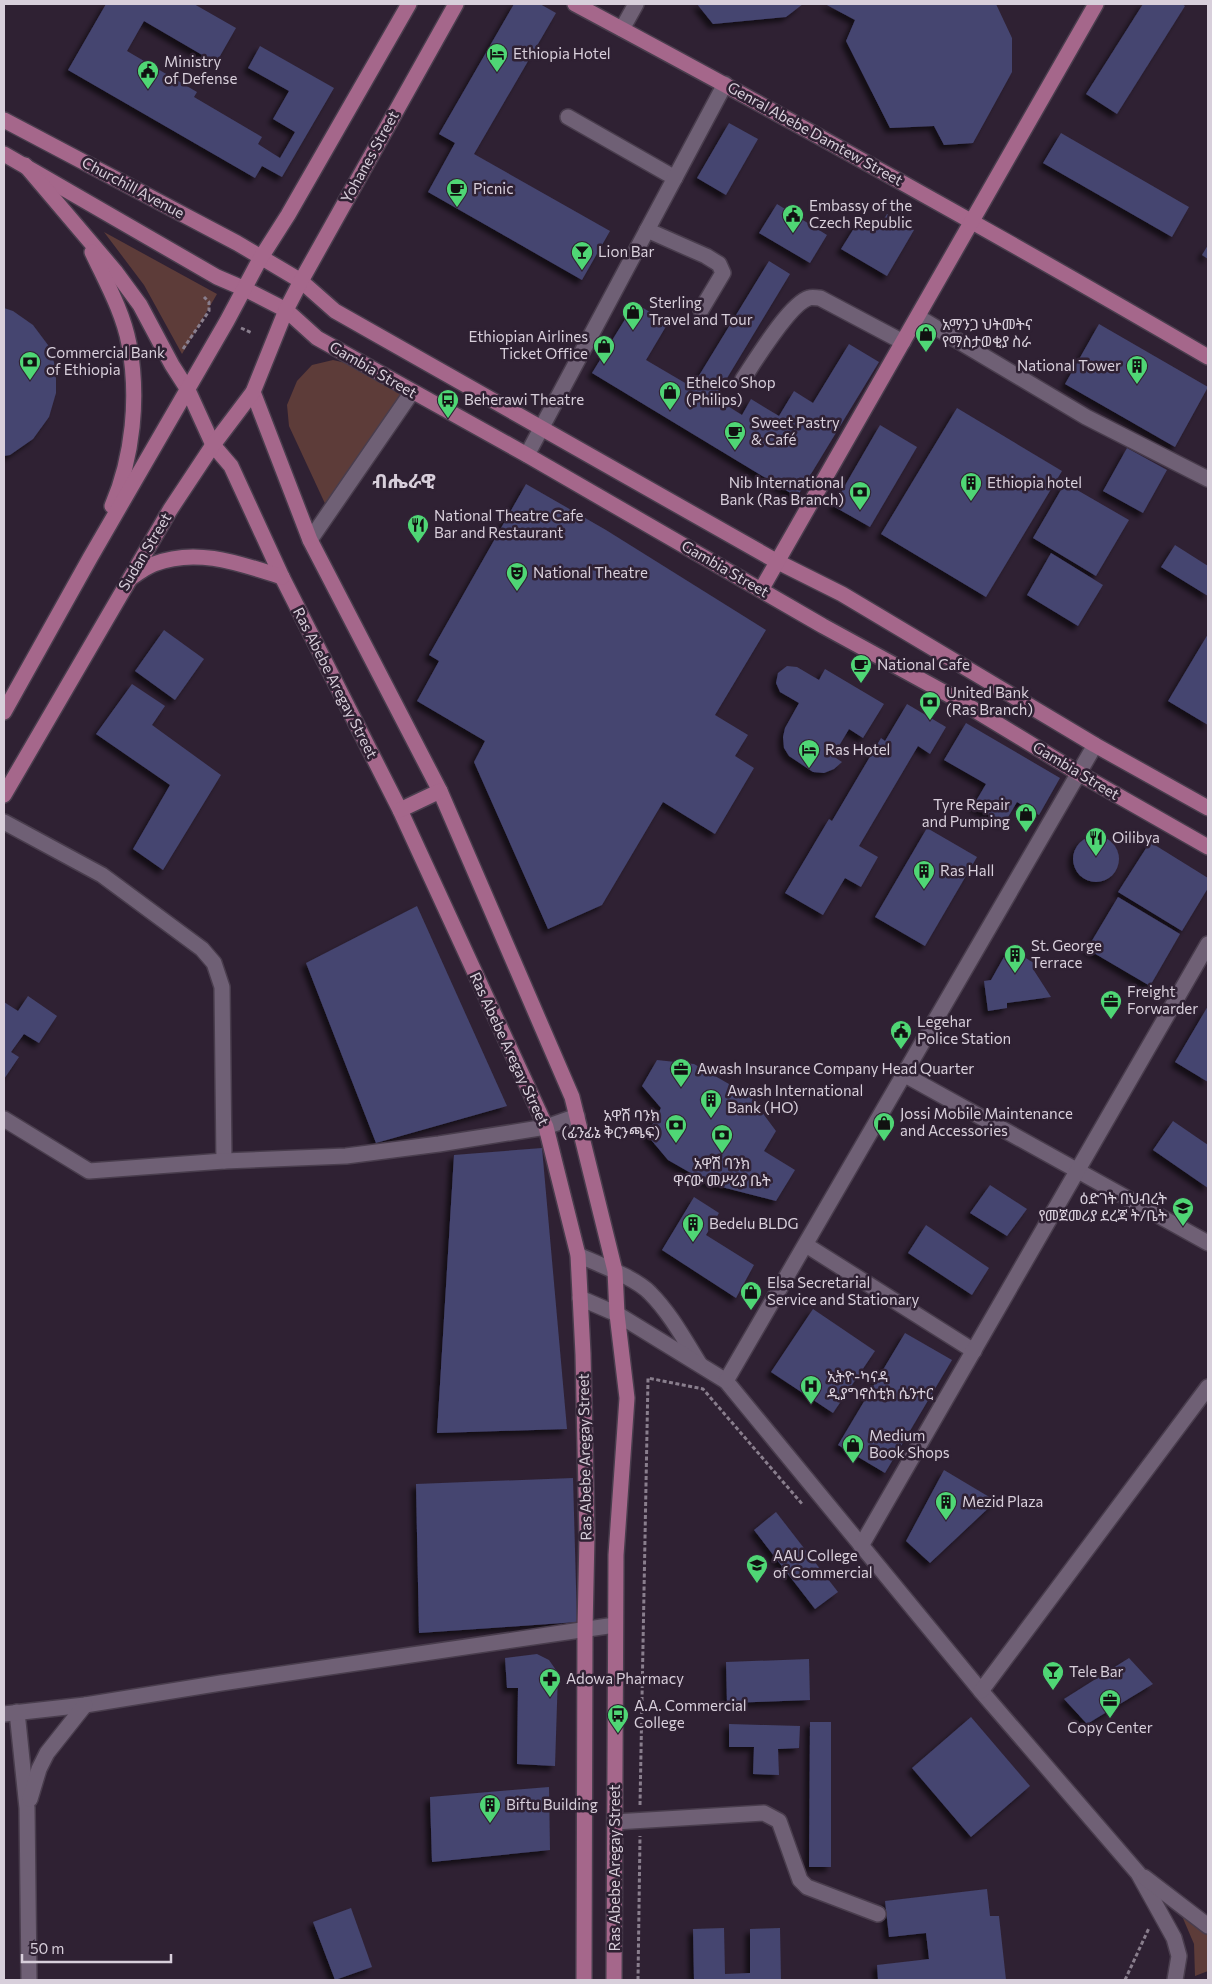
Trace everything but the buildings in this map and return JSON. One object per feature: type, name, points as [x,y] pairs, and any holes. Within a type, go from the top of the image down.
[{"type":"main road","points":[[4,712],[90,558],[188,390],[260,259],[288,215],[409,4]]},
{"type":"main road","name":"Yohanes Street","points":[[286,310],[300,281],[456,4]]},
{"type":"main road","name":"Genral Abebe Damtew Street","points":[[575,4],[725,84],[972,221],[1208,357]]},
{"type":"main road","points":[[761,590],[1096,4]]},
{"type":"main road","name":"Churchill Avenue","points":[[4,120],[237,243],[260,259]]},
{"type":"main road","points":[[4,154],[217,277],[245,289]]},
{"type":"main road","name":"Ras Abebe Aregay Street","points":[[25,165],[115,271],[140,305],[172,365],[188,390],[213,445],[231,466],[282,577],[400,810],[546,1127],[578,1255],[580,1298],[587,1536],[584,1980]]},
{"type":"main road","points":[[83,233],[116,304],[129,343],[135,386],[132,426],[124,466],[114,503],[90,558]]},
{"type":"main road","points":[[260,259],[300,281],[335,311],[776,561],[842,594],[1095,745],[1208,808]]},
{"type":"main road","name":"Gambia Street","points":[[245,289],[286,310],[317,338],[960,701],[1080,774],[1208,847]]},
{"type":"main road","name":"Sudan Street","points":[[4,795],[170,510],[213,445],[253,392],[286,310]]},
{"type":"main road","name":"Ras Abebe Aregay Street","points":[[253,392],[310,540],[440,791],[572,1097],[616,1271],[617,1314],[627,1398],[616,1555],[614,1980]]},
{"type":"main road","points":[[129,580],[154,564],[183,557],[214,557],[282,577]]},
{"type":"main road","points":[[400,810],[440,791]]},
{"type":"street","points":[[622,29],[636,4]]},
{"type":"street","points":[[527,455],[725,84]]},
{"type":"street","points":[[568,117],[675,178]]},
{"type":"street","points":[[647,230],[720,264],[723,273],[702,310]]},
{"type":"street","points":[[743,378],[790,312],[802,301],[810,297],[820,298],[904,342]]},
{"type":"street","points":[[918,317],[1086,417],[1208,479]]},
{"type":"street","points":[[310,540],[412,392]]},
{"type":"street","points":[[726,1382],[1080,774],[1095,745]]},
{"type":"street","points":[[4,822],[102,875],[202,949],[214,963],[222,987],[224,1161]]},
{"type":"street","points":[[861,1546],[1208,944]]},
{"type":"street","points":[[905,1075],[1208,1243]]},
{"type":"street","points":[[4,1119],[89,1171],[224,1161],[346,1156],[546,1127],[577,1116]]},
{"type":"street","points":[[806,1244],[974,1351]]},
{"type":"street","points":[[578,1255],[616,1271],[650,1292],[671,1319],[701,1366]]},
{"type":"street","points":[[580,1298],[617,1314],[726,1382],[981,1691],[1138,1873],[1174,1938],[1178,1956],[1175,1980]]},
{"type":"street","points":[[981,1691],[1208,1387]]},
{"type":"street","points":[[29,1980],[27,1808],[10,1713],[85,1705],[231,1681],[615,1625]]},
{"type":"street","points":[[27,1808],[39,1769],[47,1753],[85,1705]]},
{"type":"street","points":[[615,1822],[764,1813],[779,1821],[800,1880],[807,1887],[878,1914]]},
{"type":"street","points":[[1138,1873],[1208,1926]]},
{"type":"path","points":[[182,350],[209,311],[209,302],[204,297]]},
{"type":"path","points":[[240,328],[252,332]]},
{"type":"path","points":[[638,1980],[648,1378],[703,1388],[806,1509]]},
{"type":"path","points":[[1125,1980],[1149,1928],[1144,1920]]},
{"type":"shaded area","points":[[104,232],[217,294],[182,354],[144,285]]},
{"type":"shaded area","points":[[333,360],[355,365],[404,397],[328,510],[289,426],[287,405],[297,381],[312,365]]},
{"type":"shaded area","points":[[1161,1889],[1208,1927],[1208,1971],[1195,1976],[1194,1944],[1182,1916]]},
{"type":"place","name":"Ethiopia Hotel","points":[[497,73]]},
{"type":"place","name":"Ministry of Defense","points":[[148,90]]},
{"type":"place","name":"Picnic","points":[[457,208]]},
{"type":"place","name":"Embassy of the Czech Republic","points":[[793,234]]},
{"type":"place","name":"Lion Bar","points":[[582,271]]},
{"type":"place","name":"Sterling Travel and Tour","points":[[633,331]]},
{"type":"place","name":"አማንጋ ህትመትና የማስታወቂያ ስራ","points":[[926,353]]},
{"type":"place","name":"Ethiopian Airlines Ticket Office","points":[[604,365]]},
{"type":"place","name":"Commercial Bank of Ethiopia","points":[[30,381]]},
{"type":"place","name":"National Tower","points":[[1137,385]]},
{"type":"place","name":"Ethelco Shop (Philips)","points":[[670,411]]},
{"type":"place","name":"Beherawi Theatre","points":[[448,419]]},
{"type":"place","name":"Sweet Pastry & Café","points":[[735,451]]},
{"type":"place","name":"Ethiopia hotel","points":[[971,502]]},
{"type":"place","name":"Nib International Bank (Ras Branch)","points":[[860,511]]},
{"type":"place","name":"National Theatre Cafe Bar and Restaurant","points":[[418,544]]},
{"type":"place","name":"National Theatre","points":[[517,592]]},
{"type":"place","name":"National Cafe","points":[[861,684]]},
{"type":"place","name":"United Bank (Ras Branch)","points":[[930,721]]},
{"type":"place","name":"Ras Hotel","points":[[809,769]]},
{"type":"place","name":"Tyre Repair and Pumping","points":[[1026,833]]},
{"type":"place","name":"Oilibya","points":[[1096,857]]},
{"type":"place","name":"Ras Hall","points":[[924,890]]},
{"type":"place","name":"St. George Terrace","points":[[1015,974]]},
{"type":"place","name":"Freight Forwarder","points":[[1111,1020]]},
{"type":"place","name":"Legehar Police Station","points":[[901,1050]]},
{"type":"place","name":"Awash Insurance Company Head Quarter","points":[[681,1088]]},
{"type":"place","name":"Awash International Bank (HO)","points":[[711,1119]]},
{"type":"place","name":"Jossi Mobile Maintenance and Accessories","points":[[884,1142]]},
{"type":"place","name":"አዋሽ ባንክ (ፊንፊኔ ቅርንጫፍ)","points":[[676,1144]]},
{"type":"place","name":"አዋሽ ባንክ ዋናው መሥሪያ ቤት","points":[[722,1154]]},
{"type":"place","name":"ዕድገት በህብረት የመጀመሪያ ደረጃ ት/ቤት","points":[[1183,1227]]},
{"type":"place","name":"Bedelu BLDG","points":[[693,1243]]},
{"type":"place","name":"Elsa Secretarial Service and Stationary","points":[[751,1311]]},
{"type":"place","name":"ኢትዮ-ካናዳ ዲያግኖስቲክ ሴንተር","points":[[811,1405]]},
{"type":"place","name":"Medium Book Shops","points":[[853,1464]]},
{"type":"place","name":"Mezid Plaza","points":[[946,1521]]},
{"type":"place","name":"AAU College of Commercial","points":[[757,1584]]},
{"type":"place","name":"Tele Bar","points":[[1053,1691]]},
{"type":"place","name":"Adowa Pharmacy","points":[[550,1698]]},
{"type":"place","name":"Copy Center","points":[[1110,1719]]},
{"type":"place","name":"A.A. Commercial College","points":[[618,1734]]},
{"type":"place","name":"Biftu Building","points":[[490,1824]]},
{"type":"district","name":"ብሔራዊ","points":[[404,481]]}]
